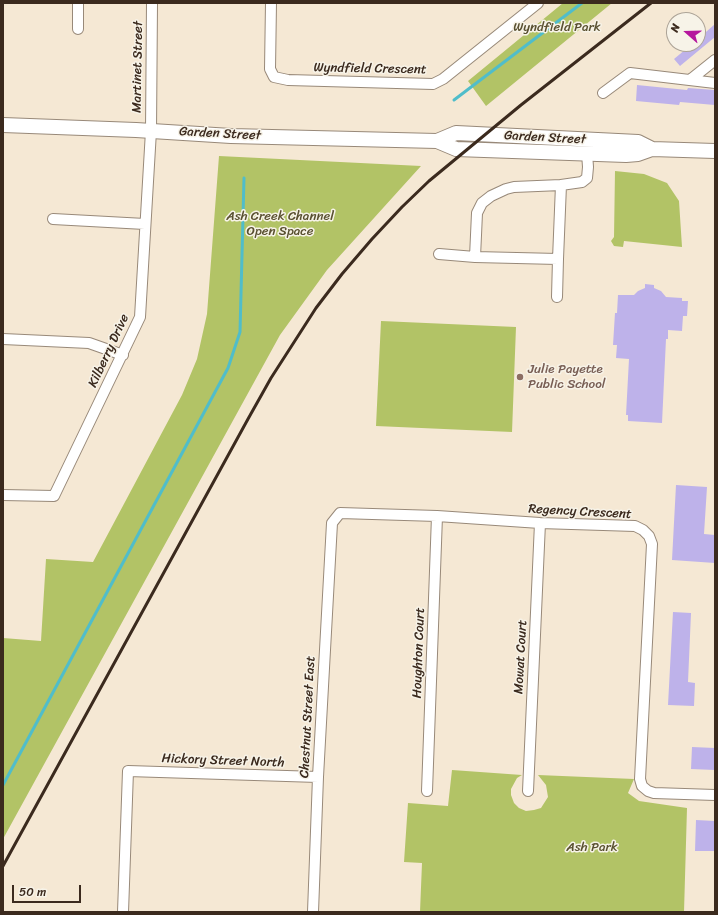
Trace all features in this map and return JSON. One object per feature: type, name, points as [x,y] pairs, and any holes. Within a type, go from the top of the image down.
[{"type":"street","points":[[78,3],[78,29]]},
{"type":"street","name":"Martinet Street","points":[[151,131],[152,3]]},
{"type":"street","name":"Wyndfield Crescent","points":[[271,3],[270,69],[274,77],[288,80],[434,84],[443,79],[538,3]]},
{"type":"street","points":[[690,80],[715,60]]},
{"type":"street","points":[[604,93],[630,73],[715,83]]},
{"type":"street","name":"Garden Street","points":[[3,124],[231,136],[437,141],[456,149],[638,154],[652,149],[715,151]]},
{"type":"street","name":"Kilberry Drive","points":[[3,495],[54,496],[140,317],[151,131]]},
{"type":"street","name":"Garden Street","points":[[437,141],[456,133],[638,142],[652,149]]},
{"type":"street","points":[[475,257],[477,213],[482,203],[490,196],[514,187],[561,185],[582,182],[588,178],[587,153],[592,146],[606,140]]},
{"type":"street","points":[[557,297],[561,185]]},
{"type":"street","points":[[52,219],[145,224]]},
{"type":"street","points":[[439,254],[475,257],[558,258]]},
{"type":"street","points":[[3,339],[89,343],[123,354]]},
{"type":"street","name":"Regency Crescent","points":[[332,523],[340,512],[437,516],[540,523],[635,526],[643,530],[649,536],[652,544],[640,779],[642,786],[654,792],[715,795]]},
{"type":"street","name":"Houghton Court","points":[[427,791],[437,516]]},
{"type":"street","name":"Chestnut Street East","points":[[313,912],[318,777],[332,523]]},
{"type":"street","name":"Mowat Court","points":[[528,791],[540,523]]},
{"type":"street","name":"Hickory Street North","points":[[123,912],[128,771],[318,777]]},
{"type":"green space","name":"Wyndfield Park","points":[[563,3],[612,3],[486,106],[468,81]]},
{"type":"green space","name":"Ash Creek Channel Open Space","points":[[219,156],[421,166],[327,270],[280,335],[3,839],[3,638],[41,641],[46,559],[93,562],[182,395],[197,359],[207,314]]},
{"type":"green space","points":[[615,171],[644,174],[667,183],[679,201],[682,247],[624,241],[623,247],[614,246],[611,241],[614,237]]},
{"type":"green space","points":[[381,321],[516,327],[512,432],[376,426]]},
{"type":"green space","name":"Ash Park","points":[[452,770],[522,775],[517,778],[511,789],[511,795],[514,803],[519,808],[526,811],[541,808],[548,797],[546,785],[538,775],[634,779],[628,793],[639,801],[687,808],[684,912],[420,912],[422,863],[404,862],[408,803],[448,806]]},
{"type":"building","points":[[715,24],[715,37],[706,44],[706,32]]},
{"type":"building","points":[[682,52],[697,52],[680,66],[674,59]]},
{"type":"building","points":[[637,85],[687,90],[688,88],[715,90],[715,105],[680,102],[679,105],[636,101]]},
{"type":"building","points":[[645,284],[654,285],[654,288],[661,291],[666,297],[682,298],[682,301],[688,301],[687,316],[683,316],[682,331],[668,330],[668,339],[666,339],[662,423],[628,421],[628,415],[626,415],[629,359],[616,358],[617,345],[613,345],[618,295],[634,295],[638,291],[645,288]]},
{"type":"building","points":[[676,485],[707,487],[704,534],[715,535],[715,563],[672,560]]},
{"type":"building","points":[[673,612],[691,613],[688,682],[695,683],[694,706],[668,705]]},
{"type":"building","points":[[692,747],[715,748],[715,770],[691,769]]},
{"type":"building","points":[[696,820],[715,821],[715,851],[695,851]]},
{"type":"waterway","points":[[454,100],[582,3]]},
{"type":"waterway","points":[[3,785],[228,368],[240,332],[244,178]]},
{"type":"railway","points":[[3,866],[248,419],[271,378],[316,308],[342,274],[372,239],[429,181],[521,105],[651,3]]},
{"type":"place","name":"Julie Payette Public School","points":[[520,377]]}]
